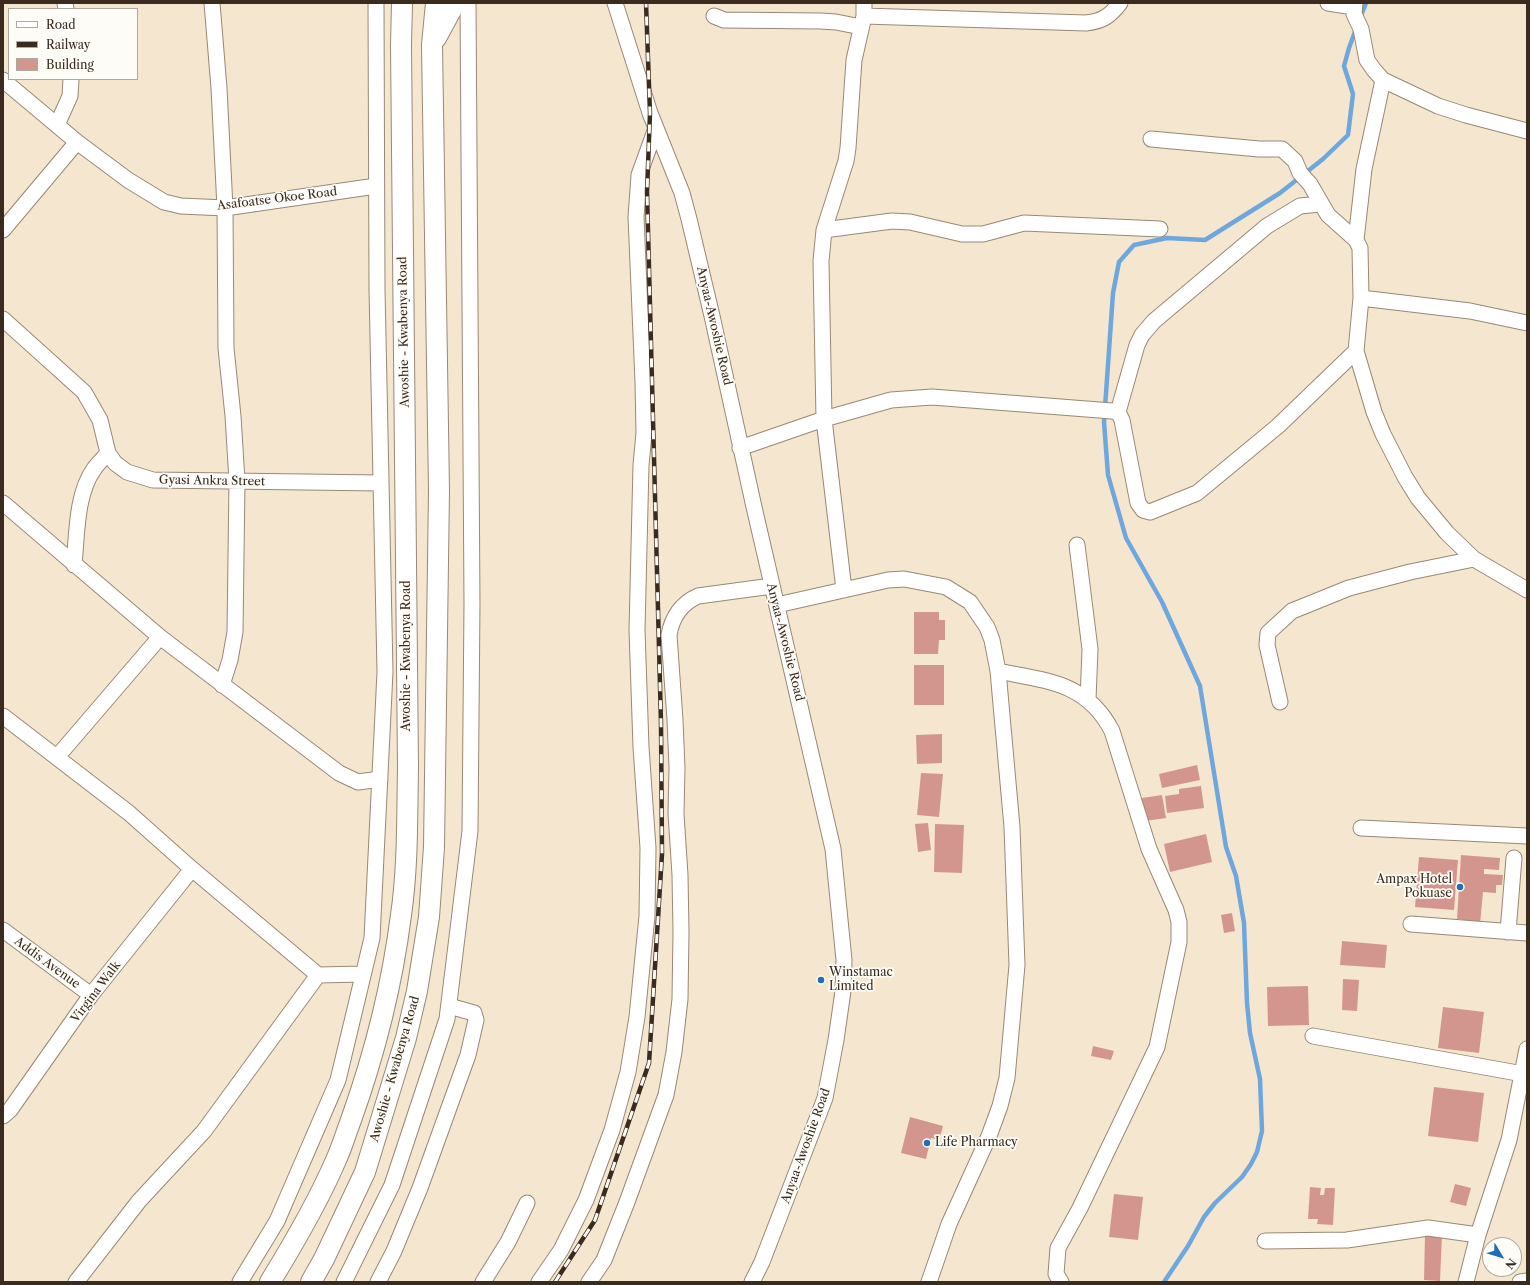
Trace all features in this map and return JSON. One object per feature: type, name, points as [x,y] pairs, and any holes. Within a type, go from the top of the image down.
[{"type":"main road","name":"Awoshie - Kwabenya Road","points":[[270,1282],[300,1234],[336,1160],[361,1092],[380,1031],[390,986],[402,914],[407,846],[408,722],[401,45],[402,3]]},
{"type":"main road","name":"Awoshie - Kwabenya Road","points":[[311,1282],[324,1259],[365,1172],[406,1038],[417,991],[429,917],[434,847],[439,490],[432,45],[436,3]]},
{"type":"main road","points":[[432,45],[455,3]]},
{"type":"main road","points":[[406,486],[411,494],[418,499],[432,497],[439,490]]},
{"type":"street","points":[[212,3],[219,88],[224,208],[226,348],[233,416],[237,481],[234,632],[230,660],[222,685]]},
{"type":"street","points":[[240,1282],[277,1221],[338,1080],[372,938],[385,672],[377,289],[376,3]]},
{"type":"street","points":[[344,1282],[392,1185],[447,1019],[470,831],[472,603],[468,3]]},
{"type":"street","name":"Anyaa-Awoshie Road","points":[[615,3],[650,113],[682,193],[689,219],[712,316],[740,448],[833,849],[844,960],[836,1040],[825,1098],[762,1262],[752,1282]]},
{"type":"street","points":[[622,3],[622,22]]},
{"type":"street","points":[[714,16],[724,20],[836,22],[863,15],[1086,23],[1098,22],[1107,17],[1120,3]]},
{"type":"street","points":[[1328,3],[1355,8],[1367,60],[1384,80],[1438,106],[1527,131]]},
{"type":"street","points":[[844,590],[824,419],[821,261],[824,230],[846,161],[854,60],[863,15]]},
{"type":"street","name":"Asafoatse Okoe Road","points":[[3,80],[77,142],[128,180],[164,202],[181,206],[224,208],[376,186]]},
{"type":"street","points":[[57,125],[70,96],[71,80]]},
{"type":"street","points":[[1356,240],[1364,169],[1384,80]]},
{"type":"street","points":[[539,1282],[561,1250],[586,1200],[612,1130],[628,1072],[637,1017],[647,916],[648,848],[641,747],[637,630],[641,465],[644,426],[636,217],[639,175],[656,128]]},
{"type":"street","points":[[1151,139],[1282,150],[1295,161],[1300,173],[1310,184],[1320,204],[1328,215],[1356,240],[1360,248],[1361,298],[1356,351],[1374,412],[1383,434],[1405,477],[1418,498],[1448,533],[1474,559],[1527,590]]},
{"type":"street","points":[[3,230],[77,142]]},
{"type":"street","points":[[1115,411],[1137,345],[1142,335],[1154,321],[1267,226],[1300,206],[1320,204]]},
{"type":"street","points":[[824,230],[892,221],[910,222],[962,234],[983,234],[1024,223],[1160,230]]},
{"type":"street","points":[[1361,298],[1470,310],[1527,323]]},
{"type":"street","name":"Gyasi Ankra Street","points":[[3,319],[84,392],[100,420],[108,453],[115,464],[127,472],[152,480],[381,483]]},
{"type":"street","points":[[740,448],[824,419],[891,400],[932,398],[1115,411],[1122,420],[1138,503],[1143,510],[1150,512],[1197,493],[1278,426],[1356,351]]},
{"type":"street","points":[[74,565],[83,490],[93,469],[108,453]]},
{"type":"street","points":[[3,503],[160,637],[339,773],[358,782],[380,780]]},
{"type":"street","points":[[1077,545],[1090,649],[1088,700]]},
{"type":"street","points":[[1280,702],[1267,645],[1268,633],[1292,611],[1349,588],[1410,572],[1474,559]]},
{"type":"street","points":[[777,605],[888,580],[904,579],[946,587],[970,602],[987,626],[992,640],[998,671],[1012,827],[1017,942],[1017,965],[1007,1078],[1000,1106],[989,1136],[949,1224],[929,1282]]},
{"type":"street","points":[[589,1282],[604,1260],[627,1202],[666,1096],[674,1052],[680,999],[681,932],[680,875],[676,814],[677,768],[669,635],[670,626],[680,608],[689,600],[698,596],[772,586]]},
{"type":"street","points":[[56,757],[160,637]]},
{"type":"street","points":[[998,671],[1063,685],[1088,700],[1105,717],[1112,731],[1149,849],[1176,910],[1179,922],[1179,942],[1156,1047],[1080,1208],[1058,1248],[1056,1274],[1061,1282]]},
{"type":"street","points":[[3,716],[129,813],[192,869],[318,975],[363,974]]},
{"type":"street","points":[[1362,828],[1527,836]]},
{"type":"street","points":[[1508,932],[1514,858]]},
{"type":"street","name":"Virgina Walk","points":[[3,1116],[10,1110],[91,995],[192,869]]},
{"type":"street","points":[[1411,924],[1527,933]]},
{"type":"street","name":"Addis Avenue","points":[[3,930],[91,995]]},
{"type":"street","points":[[76,1282],[139,1201],[204,1131],[318,975]]},
{"type":"street","points":[[378,1282],[394,1251],[420,1188],[468,1055],[476,1020],[474,1013],[449,1006]]},
{"type":"street","points":[[1313,1036],[1523,1074]]},
{"type":"street","points":[[1466,1282],[1478,1235],[1509,1140],[1527,1049]]},
{"type":"street","points":[[483,1282],[508,1242],[527,1203]]},
{"type":"street","points":[[1265,1241],[1347,1240],[1428,1228],[1478,1235]]},
{"type":"street","points":[[1520,1282],[1527,1281]]},
{"type":"building","points":[[914,612],[939,612],[939,620],[945,620],[945,640],[939,640],[938,654],[914,654]]},
{"type":"building","points":[[914,665],[944,665],[944,705],[914,705]]},
{"type":"building","points":[[942,734],[942,763],[917,764],[916,735]]},
{"type":"building","points":[[1197,765],[1200,780],[1162,788],[1159,774]]},
{"type":"building","points":[[921,773],[943,774],[939,817],[917,815]]},
{"type":"building","points":[[1201,786],[1204,808],[1167,813],[1165,796],[1179,794],[1179,789]]},
{"type":"building","points":[[1162,795],[1166,818],[1145,821],[1142,798]]},
{"type":"building","points":[[928,823],[931,850],[918,852],[915,824]]},
{"type":"building","points":[[935,824],[964,825],[962,873],[934,872]]},
{"type":"building","points":[[1206,834],[1212,862],[1170,872],[1164,844]]},
{"type":"building","points":[[1461,855],[1500,858],[1499,870],[1484,869],[1484,874],[1503,875],[1502,885],[1496,885],[1496,893],[1483,892],[1480,924],[1461,923],[1462,919],[1457,919]]},
{"type":"building","points":[[1419,857],[1458,860],[1454,910],[1415,907]]},
{"type":"building","points":[[1232,913],[1235,931],[1224,933],[1221,915]]},
{"type":"building","points":[[1342,941],[1387,945],[1385,968],[1340,965]]},
{"type":"building","points":[[1343,979],[1359,980],[1357,1011],[1342,1010]]},
{"type":"building","points":[[1308,986],[1309,1025],[1268,1026],[1267,987]]},
{"type":"building","points":[[1443,1007],[1484,1012],[1479,1053],[1438,1048]]},
{"type":"building","points":[[1093,1046],[1114,1051],[1111,1060],[1091,1056]]},
{"type":"building","points":[[1434,1087],[1484,1093],[1478,1142],[1428,1136]]},
{"type":"building","points":[[910,1117],[943,1126],[939,1140],[931,1138],[926,1159],[901,1153]]},
{"type":"building","points":[[1455,1184],[1471,1188],[1466,1206],[1450,1202]]},
{"type":"building","points":[[1310,1187],[1321,1188],[1320,1195],[1324,1195],[1325,1188],[1335,1188],[1333,1225],[1317,1224],[1318,1219],[1308,1219]]},
{"type":"building","points":[[1114,1194],[1143,1197],[1138,1240],[1109,1237]]},
{"type":"building","points":[[1425,1234],[1442,1234],[1440,1281],[1424,1280]]},
{"type":"waterway","points":[[1360,18],[1366,3]]},
{"type":"waterway","points":[[1164,1282],[1188,1246],[1204,1217],[1215,1203],[1242,1177],[1257,1152],[1262,1131],[1260,1079],[1250,1033],[1247,1003],[1244,923],[1236,876],[1226,847],[1200,686],[1162,602],[1126,538],[1108,475],[1104,422],[1113,293],[1119,262],[1134,245],[1167,238],[1205,240],[1280,193],[1323,159],[1348,135],[1353,94],[1344,66],[1356,29]]},
{"type":"railway","points":[[555,1282],[595,1220],[649,1063],[662,854],[661,723],[647,192],[650,113],[646,3]]},
{"type":"place","name":"Ampax Hotel Pokuase","points":[[1460,887]]},
{"type":"place","name":"Winstamac Limited","points":[[821,980]]},
{"type":"place","name":"Life Pharmacy","points":[[927,1143]]}]
